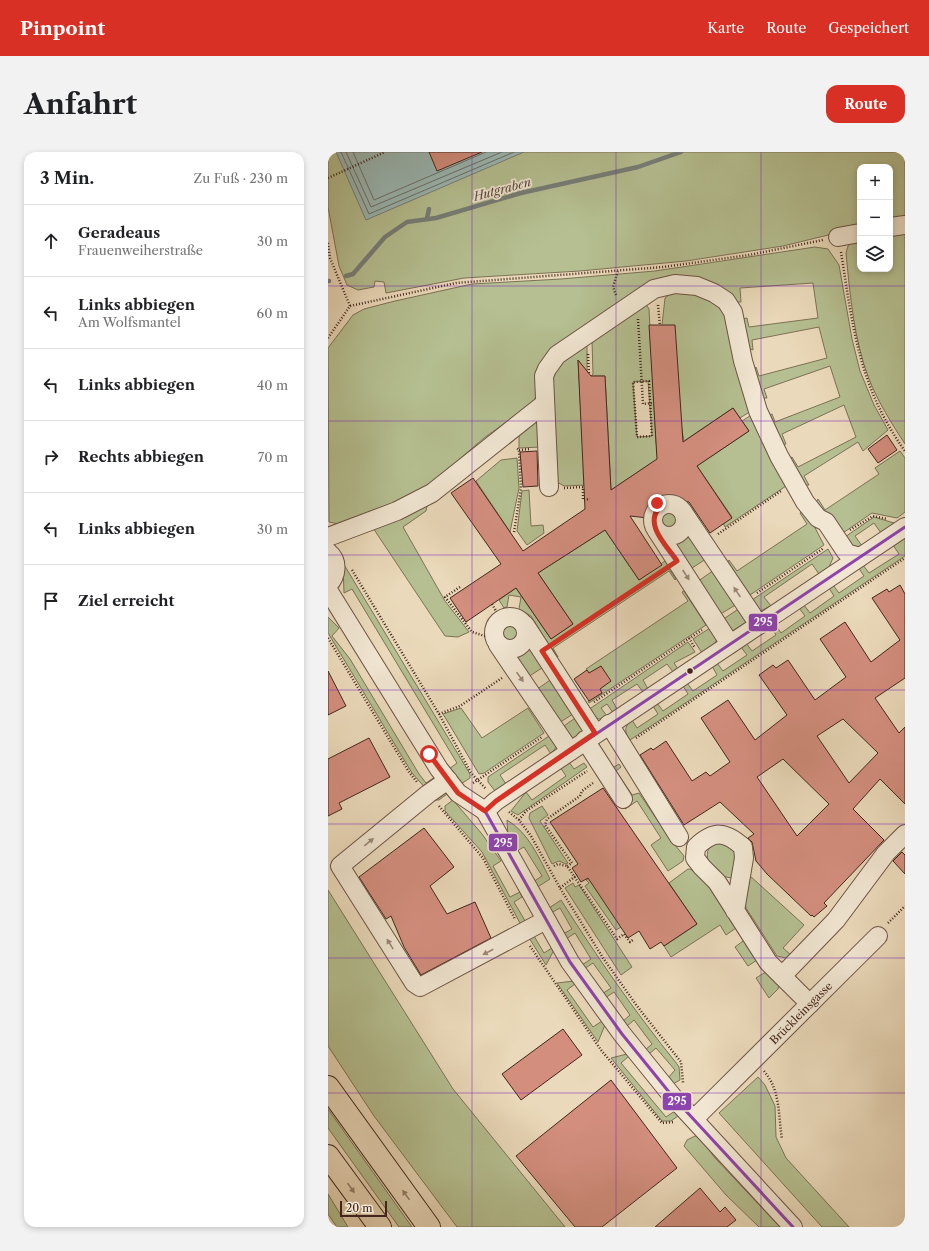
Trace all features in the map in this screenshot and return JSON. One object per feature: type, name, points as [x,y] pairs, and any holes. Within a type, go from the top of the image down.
[{"type":"highway","points":[[328,1087],[429,1227]]},
{"type":"highway","points":[[328,1156],[380,1227]]},
{"type":"street","points":[[893,227],[905,225]]},
{"type":"street","points":[[838,237],[857,234]]},
{"type":"street","points":[[549,487],[544,404],[544,376],[550,363],[558,354],[654,289],[675,284],[697,286],[714,293],[726,301],[733,312],[744,361],[758,411],[779,456],[805,502],[818,518],[826,522],[838,560],[838,572]]},
{"type":"street","points":[[328,537],[390,514],[432,493],[544,404]]},
{"type":"street","points":[[730,644],[654,526],[653,516],[658,505],[670,504],[683,512],[759,625]]},
{"type":"street","points":[[657,531],[667,536],[672,536],[680,532],[684,523],[683,512]]},
{"type":"street","points":[[491,806],[596,733],[905,527]]},
{"type":"street","points":[[833,541],[849,554],[860,557]]},
{"type":"street","points":[[328,552],[334,561],[336,568],[332,581],[328,585]]},
{"type":"street","points":[[328,590],[429,754],[448,780],[458,793],[491,806],[546,920],[570,962],[622,1034],[673,1097],[687,1118],[793,1227]]},
{"type":"street","points":[[570,751],[491,641],[499,616],[514,617],[525,625],[596,733],[603,769],[623,799]]},
{"type":"street","points":[[491,641],[504,649],[510,649],[521,645],[526,637],[525,625]]},
{"type":"street","points":[[596,733],[622,747],[686,847],[716,882],[768,962],[810,1004]]},
{"type":"street","points":[[448,780],[428,794],[340,866],[414,983],[420,987],[523,934],[546,920]]},
{"type":"street","points":[[686,847],[696,847],[706,838],[719,834],[732,838],[743,847],[744,858],[735,911]]},
{"type":"street","points":[[782,976],[836,920],[886,853],[905,834]]},
{"type":"street","name":"Brückleinsgasse","points":[[687,1118],[753,1060],[878,936]]},
{"type":"path","points":[[328,178],[386,152]]},
{"type":"path","points":[[328,338],[350,306],[456,283],[663,267],[749,255],[838,237],[855,339],[863,370],[877,406],[905,451]]},
{"type":"path","points":[[328,243],[330,258],[350,306]]},
{"type":"path","points":[[618,271],[613,287],[629,305],[642,381],[642,404],[651,403]]},
{"type":"path","points":[[642,381],[649,381],[652,436],[637,438],[633,382],[642,381]]},
{"type":"path","points":[[514,532],[521,488],[519,450]]},
{"type":"path","points":[[704,544],[794,482]]},
{"type":"path","points":[[583,488],[583,500],[590,499]]},
{"type":"path","points":[[744,602],[833,541],[873,516],[888,519]]},
{"type":"path","points":[[622,747],[905,558]]},
{"type":"path","points":[[542,651],[677,561]]},
{"type":"path","points":[[350,567],[491,806],[519,820],[531,836],[560,888],[603,958],[637,1006],[681,1062],[683,1082],[687,1088]]},
{"type":"path","points":[[460,587],[445,597],[472,632],[491,641]]},
{"type":"path","points":[[491,641],[489,621],[499,616],[492,604]]},
{"type":"path","points":[[328,638],[409,772],[483,858],[523,934],[550,977],[601,1050],[662,1123],[672,1124],[687,1118]]},
{"type":"path","points":[[438,714],[460,706],[509,674]]},
{"type":"path","points":[[519,820],[526,811],[603,769]]},
{"type":"path","points":[[567,866],[572,863],[545,825],[547,819],[580,796],[582,791],[603,769]]},
{"type":"path","points":[[554,866],[558,864],[567,866],[576,876],[617,939],[624,934],[630,942],[634,939]]},
{"type":"path","points":[[560,888],[576,876]]},
{"type":"path","points":[[878,936],[905,906]]},
{"type":"path","points":[[753,1060],[765,1072],[775,1090],[782,1139]]},
{"type":"green space","points":[[328,152],[905,152],[905,219],[893,221],[893,164],[857,164],[857,228],[783,246],[686,261],[580,271],[464,278],[386,293],[384,282],[375,281],[374,287],[358,290],[347,285],[339,266],[328,207]]},
{"type":"green space","points":[[905,229],[905,444],[890,421],[877,396],[864,364],[853,317],[846,253],[849,243],[857,239],[857,272],[893,272],[893,231]]},
{"type":"green space","points":[[815,247],[828,249],[839,265],[852,339],[860,371],[874,405],[888,430],[863,451],[858,442],[804,476],[809,485],[806,485],[789,459],[792,457],[798,467],[856,437],[844,405],[782,434],[786,444],[782,445],[769,415],[772,414],[775,422],[840,397],[830,366],[764,389],[767,398],[763,398],[753,371],[756,367],[759,376],[827,358],[819,327],[752,340],[753,350],[748,348],[742,319],[747,318],[749,327],[818,318],[813,283],[740,288],[741,302],[733,302],[679,279],[556,349],[533,403],[484,438],[426,488],[407,499],[339,524],[329,522],[328,348],[353,315],[364,309],[472,284],[561,279],[655,271]]},
{"type":"green space","points":[[671,293],[700,293],[724,311],[751,411],[740,418],[733,408],[684,441],[662,325],[665,298]]},
{"type":"green space","points":[[645,303],[649,309],[656,444],[659,444],[659,458],[611,490],[605,376],[591,376],[593,374],[592,340]],"holes":[[[648,381],[652,436],[637,437],[633,382]]]},
{"type":"green space","points":[[587,343],[587,372],[578,360],[585,485],[564,486],[557,482],[549,387],[555,366]]},
{"type":"green space","points":[[753,414],[786,486],[725,527],[723,523],[732,517],[697,466],[749,431],[742,421]]},
{"type":"green space","points":[[534,422],[539,423],[541,447],[519,448],[519,432]]},
{"type":"green space","points":[[900,451],[905,458],[905,512],[897,518],[872,513],[840,535],[815,505],[818,499],[825,510],[879,474],[875,468]]},
{"type":"green space","points":[[517,458],[519,488],[510,532],[476,481],[501,460]]},
{"type":"green space","points":[[529,490],[531,526],[543,525],[544,533],[527,545],[517,531],[522,491]]},
{"type":"green space","points":[[425,505],[427,506],[426,511],[403,527],[445,601],[469,632],[458,637],[445,636],[373,528]]},
{"type":"green space","points":[[668,511],[675,514],[678,521],[675,528],[668,531],[661,528],[658,521],[661,514]]},
{"type":"green space","points":[[803,511],[812,522],[824,545],[750,595],[728,562],[729,560],[737,571],[807,524],[800,513]]},
{"type":"green space","points":[[874,517],[894,523],[881,533],[874,523],[855,536],[862,546],[857,548],[842,539]]},
{"type":"green space","points":[[605,530],[639,580],[665,561],[668,566],[549,645],[531,616],[519,609],[521,597],[509,595],[507,607],[504,608],[499,600],[516,588],[551,639],[573,624],[538,573]]},
{"type":"green space","points":[[688,530],[706,559],[689,570],[673,542],[683,537]]},
{"type":"green space","points":[[905,538],[905,556],[630,740],[626,732],[626,727],[632,720],[637,728],[658,714],[653,706],[657,703],[663,711],[688,694],[683,686],[687,683],[693,691],[717,675],[712,666],[717,663],[723,671],[747,655],[741,647],[746,643],[752,651],[776,635],[771,627],[775,624],[781,633],[805,616],[799,608],[804,605],[810,613],[834,596],[829,588],[833,585],[839,593],[864,576],[858,567],[863,565],[869,573],[899,554],[893,545]]},
{"type":"green space","points":[[828,549],[833,558],[829,567],[819,574],[812,564],[764,597],[771,606],[760,611],[749,602]]},
{"type":"green space","points":[[343,563],[470,774],[470,778],[461,784],[449,769],[457,763],[352,589],[344,593]]},
{"type":"green space","points":[[669,569],[676,579],[675,580],[669,571],[553,648],[558,657],[551,647]]},
{"type":"green space","points":[[714,570],[737,604],[719,615],[697,582]]},
{"type":"green space","points":[[684,591],[706,625],[589,703],[588,701],[602,693],[586,669],[688,601],[682,592]]},
{"type":"green space","points":[[740,608],[748,621],[731,632],[722,620]]},
{"type":"green space","points":[[328,617],[339,628],[332,636],[350,659],[419,774],[426,783],[435,777],[447,794],[439,800],[436,800],[412,773],[328,633]]},
{"type":"green space","points":[[510,623],[517,626],[520,633],[517,640],[510,643],[503,640],[500,633],[503,626]]},
{"type":"green space","points":[[713,626],[717,639],[714,645],[702,653],[693,639]]},
{"type":"green space","points":[[688,642],[695,652],[674,663],[678,669],[673,672],[667,664],[643,680],[648,689],[643,692],[637,684],[612,700],[617,709],[613,713],[607,704],[601,708],[607,716],[600,719],[595,718],[588,710]]},
{"type":"green space","points":[[530,644],[545,666],[528,677],[513,655],[521,652]]},
{"type":"green space","points":[[553,678],[576,712],[559,723],[536,690]]},
{"type":"green space","points":[[461,708],[482,738],[528,708],[544,733],[484,773],[479,774],[443,714]]},
{"type":"green space","points":[[578,716],[587,730],[571,741],[561,728]]},
{"type":"green space","points":[[552,734],[557,746],[551,754],[545,745],[500,775],[506,784],[495,791],[488,782],[488,777]]},
{"type":"green space","points":[[569,762],[574,769],[584,763],[587,767],[518,815],[511,811],[526,792],[532,800],[566,776],[560,767]]},
{"type":"green space","points":[[619,764],[621,767],[616,771],[632,795],[639,793],[670,839],[684,856],[683,861],[668,871],[651,845],[661,838],[637,801],[625,809],[621,804],[609,770]]},
{"type":"green space","points":[[453,800],[482,834],[501,861],[493,866],[510,897],[520,892],[522,897],[514,902],[544,953],[552,948],[554,950],[546,965],[521,925],[482,852],[445,811],[445,806]]},
{"type":"green space","points":[[542,806],[548,815],[540,821],[568,863],[566,864],[559,861],[552,864],[529,818],[530,813]]},
{"type":"green space","points":[[507,820],[515,825],[533,846],[550,879],[536,888],[533,882],[542,876],[524,847],[515,852],[508,837]]},
{"type":"green space","points":[[719,842],[737,851],[735,875],[731,878],[722,876],[708,861],[707,854],[710,847]]},
{"type":"green space","points":[[688,869],[694,871],[707,884],[736,928],[726,935],[720,925],[671,957],[664,946],[697,924],[669,883]]},
{"type":"green space","points":[[749,875],[804,925],[783,948],[791,955],[786,958],[777,956],[746,908],[744,896]]},
{"type":"green space","points":[[591,877],[623,926],[616,930],[585,886],[589,883],[586,880]]},
{"type":"green space","points":[[573,883],[575,887],[579,885],[632,967],[621,975],[565,888]]},
{"type":"green space","points":[[328,890],[453,1089],[565,1227],[457,1227],[374,1116],[328,1046]]},
{"type":"green space","points":[[561,900],[617,984],[679,1067],[680,1080],[673,1084],[668,1078],[675,1070],[656,1048],[648,1055],[644,1051],[652,1044],[634,1020],[626,1027],[622,1022],[630,1015],[614,992],[605,998],[602,994],[611,988],[593,963],[584,969],[582,965],[591,959],[575,933],[566,939],[563,934],[572,929],[560,908],[551,913],[549,908]]},
{"type":"green space","points":[[743,941],[747,941],[757,960],[748,966],[735,947]]},
{"type":"green space","points":[[764,973],[767,973],[779,985],[778,989],[769,998],[756,978]]},
{"type":"green space","points":[[574,981],[575,984],[567,990],[593,1027],[602,1021],[605,1025],[598,1042],[557,983]]},
{"type":"green space","points":[[627,1054],[629,1056],[621,1063],[666,1117],[675,1111],[678,1116],[671,1121],[662,1121],[611,1058]]},
{"type":"green space","points":[[758,1077],[765,1085],[775,1106],[776,1137],[786,1158],[849,1227],[822,1227],[719,1113]]},
{"type":"green space","points":[[328,1109],[412,1227],[399,1227],[328,1128]]},
{"type":"green space","points":[[695,1136],[700,1138],[715,1158],[780,1227],[759,1227],[726,1195],[684,1146],[687,1140]]},
{"type":"green space","points":[[328,1194],[348,1227],[337,1227],[328,1214]]},
{"type":"water","points":[[336,152],[524,152],[366,220]]},
{"type":"building","points":[[429,152],[482,152],[437,171]]},
{"type":"building","points":[[649,325],[675,325],[683,442],[733,408],[749,431],[697,466],[732,518],[710,533],[689,502],[671,499],[663,500],[653,507],[648,518],[630,516],[662,565],[639,580],[605,530],[538,573],[573,624],[551,639],[516,588],[466,622],[450,598],[501,564],[451,493],[473,478],[523,551],[585,509],[578,360],[591,376],[605,376],[611,490],[657,459]]},
{"type":"building","points":[[887,435],[897,450],[878,463],[868,449]]},
{"type":"building","points":[[537,451],[538,486],[523,487],[520,452]]},
{"type":"building","points":[[900,585],[905,594],[905,678],[875,698],[899,733],[905,727],[905,804],[880,779],[853,809],[884,840],[824,903],[827,906],[814,917],[812,915],[811,916],[767,874],[756,861],[752,842],[748,838],[754,834],[720,802],[684,825],[640,755],[651,748],[653,750],[666,741],[692,781],[706,772],[710,776],[730,762],[701,718],[728,700],[755,740],[787,715],[759,675],[773,665],[776,668],[788,660],[815,700],[846,677],[820,639],[845,622],[871,662],[900,640],[872,598],[887,589],[889,592]],"holes":[[[843,719],[878,753],[849,783],[817,736]],[[783,759],[829,804],[797,836],[757,777]]]},
{"type":"building","points":[[601,666],[611,681],[600,689],[602,693],[589,701],[574,679],[587,670],[589,673]]},
{"type":"building","points":[[328,671],[346,706],[328,715]]},
{"type":"building","points":[[369,738],[390,777],[339,803],[342,809],[328,816],[328,759]]},
{"type":"building","points":[[603,788],[697,924],[664,946],[661,942],[650,949],[639,931],[628,938],[588,878],[581,882],[572,868],[578,864],[550,822]]},
{"type":"building","points":[[424,828],[454,867],[430,886],[447,914],[475,902],[491,938],[421,975],[404,947],[391,916],[386,919],[359,877]]},
{"type":"building","points":[[902,852],[905,855],[905,874],[893,861]]},
{"type":"building","points":[[563,1029],[582,1055],[521,1100],[502,1074]]},
{"type":"building","points":[[611,1080],[677,1168],[602,1227],[575,1227],[516,1156]]},
{"type":"building","points":[[700,1188],[720,1212],[725,1207],[736,1220],[727,1227],[655,1227]]},
{"type":"waterway","name":"Hutgraben","points":[[346,276],[353,274],[385,237],[407,222],[436,218],[521,193],[638,167],[681,152]]},
{"type":"waterway","points":[[427,218],[429,209]]},
{"type":"transit line","name":"295","points":[[793,1227],[673,1097],[622,1034],[570,962],[485,811],[496,801],[905,527]]},
{"type":"route","points":[[429,754],[458,793],[485,811],[496,801],[595,733],[542,651],[677,561],[654,526],[653,516],[660,507],[657,503]]}]
